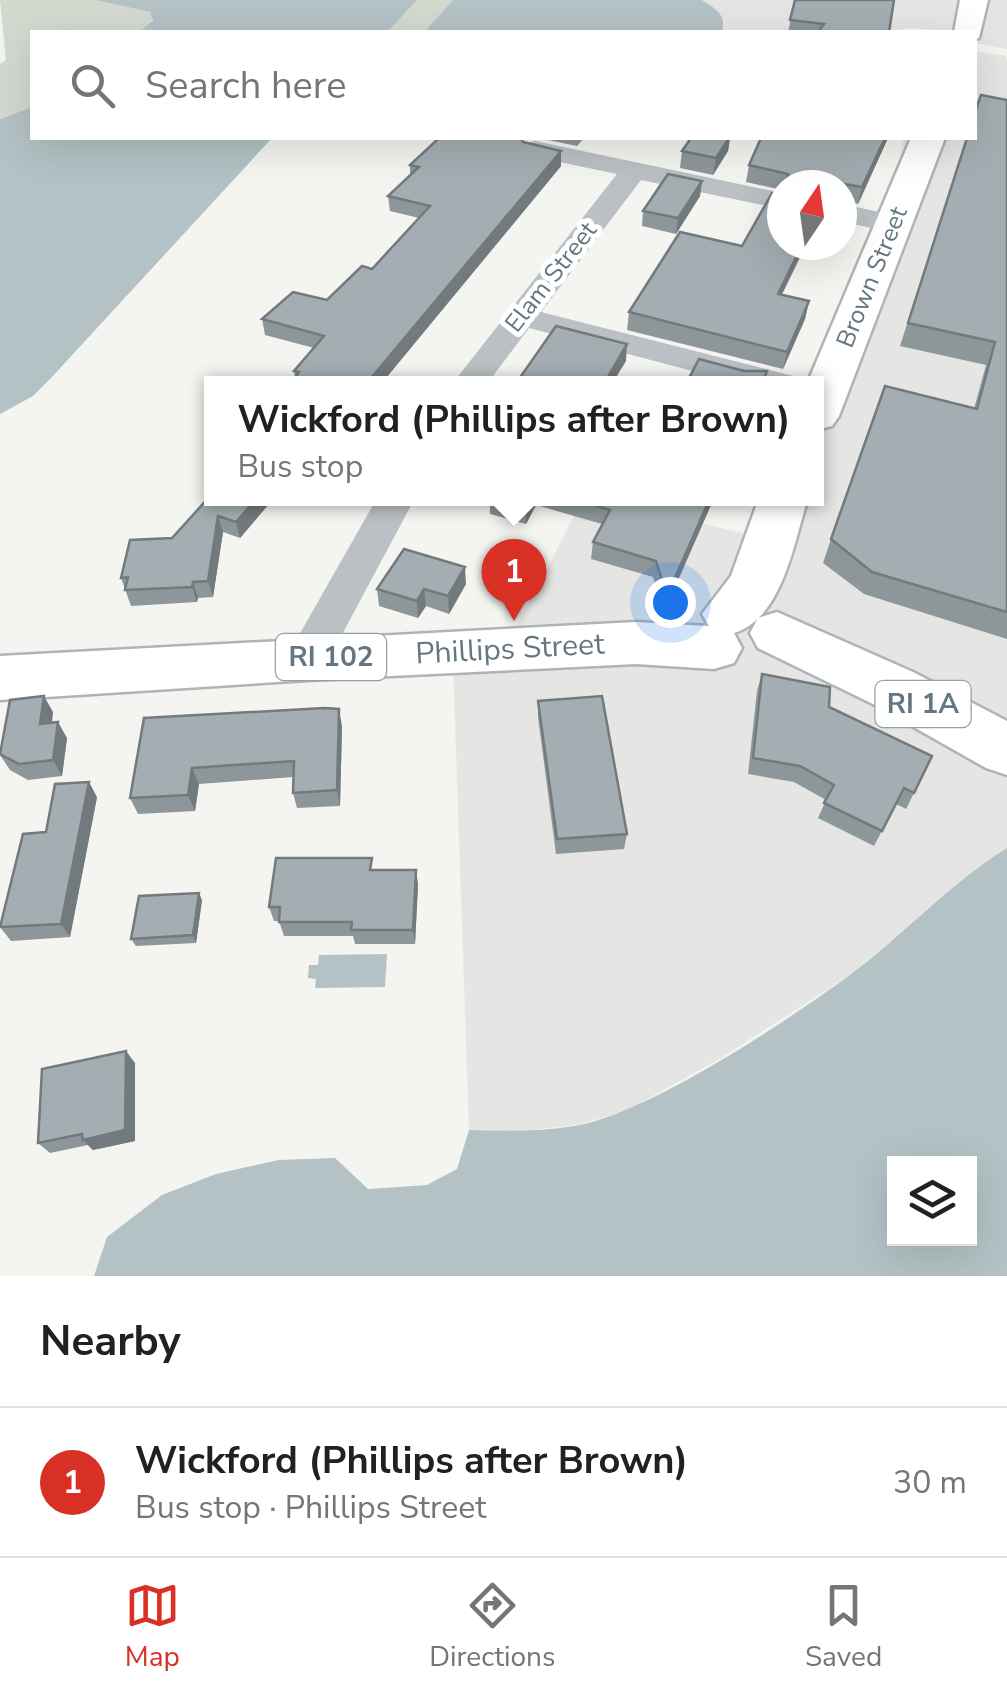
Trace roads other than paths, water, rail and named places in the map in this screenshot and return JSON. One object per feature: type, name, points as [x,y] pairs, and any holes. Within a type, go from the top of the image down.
[{"type":"main road","points":[[969,30],[974,0]]},
{"type":"main road","name":"Brown Street","points":[[824,389],[927,140]]},
{"type":"main road","points":[[735,628],[781,506]]},
{"type":"main road","name":"Phillips Street","points":[[0,678],[735,628]]},
{"type":"main road","name":"RI 1A","points":[[735,628],[813,665],[836,664],[893,688],[1007,750]]},
{"type":"street","points":[[535,148],[767,198]]},
{"type":"street","name":"Elam Street","points":[[475,376],[633,172]]},
{"type":"street","points":[[857,216],[892,223]]},
{"type":"street","points":[[520,316],[754,376]]},
{"type":"street","points":[[308,658],[392,506]]},
{"type":"place","name":"Wickford (Phillips after Brown)","points":[[514,621]]}]
